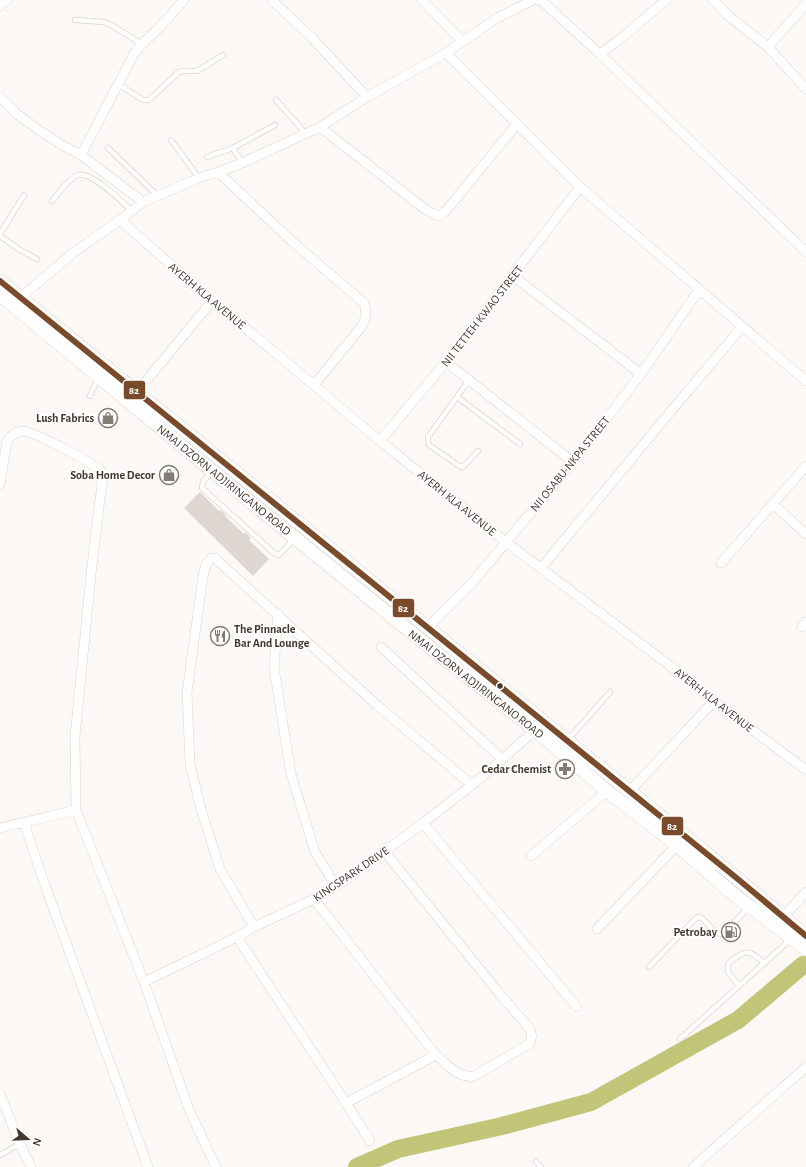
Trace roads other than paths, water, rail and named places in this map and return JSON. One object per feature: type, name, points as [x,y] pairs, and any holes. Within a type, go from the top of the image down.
[{"type":"main road","name":"NMAI DZORN ADJIRINGANO ROAD","points":[[0,281],[137,392],[202,454],[212,470],[422,641],[535,730],[606,791],[677,845],[750,907],[806,949]]},
{"type":"main road","name":"NMAI DZORN ADJIRINGANO ROAD","points":[[0,295],[98,378],[202,454],[427,628],[784,916],[806,936]]},
{"type":"street","points":[[0,6],[7,0]]},
{"type":"street","points":[[81,155],[134,54],[184,0]]},
{"type":"street","points":[[272,0],[312,38],[367,97]]},
{"type":"street","points":[[422,0],[462,41]]},
{"type":"street","points":[[20,298],[73,253],[144,202],[199,178],[242,163],[320,127],[367,97],[446,53],[497,18],[533,0]]},
{"type":"street","points":[[539,0],[600,54],[806,252]]},
{"type":"street","points":[[600,54],[624,36],[666,0]]},
{"type":"street","points":[[713,0],[730,17],[768,47],[806,89]]},
{"type":"street","points":[[768,47],[806,4]]},
{"type":"street","points":[[446,53],[580,187],[806,381]]},
{"type":"street","points":[[0,97],[17,114],[40,131],[81,155],[144,202]]},
{"type":"street","points":[[320,127],[426,210],[438,216],[445,212],[517,124]]},
{"type":"street","points":[[218,172],[295,244],[364,303],[366,319],[362,326],[314,385]]},
{"type":"street","name":"NII TETTEH KWAO STREET","points":[[380,441],[446,362],[580,187]]},
{"type":"street","name":"AYERH KLA AVENUE","points":[[120,220],[212,301],[380,441],[506,542],[806,770]]},
{"type":"street","points":[[513,276],[641,374]]},
{"type":"street","name":"NII OSABU-NKPA STREET","points":[[427,628],[471,584],[573,462],[641,374],[699,290]]},
{"type":"street","points":[[137,392],[212,301]]},
{"type":"street","points":[[541,568],[671,410],[742,327]]},
{"type":"street","points":[[446,362],[573,462]]},
{"type":"street","points":[[0,484],[7,441],[10,436],[16,432],[24,431],[65,450],[99,469],[103,475],[92,565],[75,736],[76,810],[144,982],[190,1112],[216,1167]]},
{"type":"street","points":[[721,563],[806,466]]},
{"type":"street","points":[[773,504],[806,534]]},
{"type":"street","points":[[254,927],[220,869],[200,806],[190,764],[188,692],[203,576],[209,561],[212,558],[215,558],[278,614],[378,706],[472,785]]},
{"type":"street","points":[[278,614],[274,668],[291,774],[315,852],[336,886]]},
{"type":"street","points":[[382,647],[502,759]]},
{"type":"street","points":[[629,792],[714,701]]},
{"type":"street","name":"KINGSPARK DRIVE","points":[[144,982],[314,899],[336,886],[385,852],[472,785],[535,730]]},
{"type":"street","points":[[531,856],[606,791]]},
{"type":"street","points":[[0,828],[76,810]]},
{"type":"street","points":[[24,823],[48,895],[148,1167]]},
{"type":"street","points":[[423,823],[577,1007]]},
{"type":"street","points":[[597,930],[677,845]]},
{"type":"street","points":[[314,899],[436,1055],[459,1074],[469,1077],[474,1076],[529,1044],[532,1039],[532,1033],[529,1028],[385,852]]},
{"type":"street","points":[[784,916],[806,892]]},
{"type":"street","points":[[237,937],[370,1141]]},
{"type":"street","points":[[346,1103],[436,1055]]},
{"type":"street","points":[[693,1167],[806,1067]]},
{"type":"street","points":[[0,1094],[31,1167]]},
{"type":"lane","points":[[75,20],[104,22],[142,44]]},
{"type":"lane","points":[[118,84],[144,100],[149,100],[179,72],[197,72],[223,55]]},
{"type":"lane","points":[[276,100],[306,134]]},
{"type":"lane","points":[[207,157],[234,148],[275,125]]},
{"type":"lane","points":[[171,140],[199,178]]},
{"type":"lane","points":[[108,148],[158,196]]},
{"type":"lane","points":[[234,148],[242,163]]},
{"type":"lane","points":[[52,201],[72,179],[77,175],[82,175],[88,176],[104,186],[132,211]]},
{"type":"lane","points":[[24,195],[0,235],[20,250],[37,259]]},
{"type":"lane","points":[[90,396],[98,378]]},
{"type":"lane","points":[[469,380],[428,437],[428,441],[429,445],[460,467],[464,466],[478,451]]},
{"type":"lane","points":[[457,397],[520,444]]},
{"type":"lane","points":[[212,470],[203,482],[202,488],[275,554],[280,554],[295,538]]},
{"type":"lane","points":[[567,741],[610,692]]},
{"type":"lane","points":[[649,967],[696,918],[700,917],[716,933],[723,934],[750,907]]},
{"type":"lane","points":[[680,1039],[792,938]]},
{"type":"lane","points":[[739,986],[728,972],[728,964],[740,954],[746,952],[755,955],[764,963]]},
{"type":"lane","points":[[0,1155],[20,1144]]},
{"type":"lane","points":[[536,1162],[540,1167]]},
{"type":"waterway","points":[[357,1167],[398,1149],[502,1126],[591,1102],[738,1020],[803,965]]},
{"type":"place","name":"Lush Fabrics","points":[[108,418]]},
{"type":"place","name":"Soba Home Decor","points":[[169,475]]},
{"type":"place","name":"The Pinnacle Bar And Lounge","points":[[220,636]]},
{"type":"place","name":"Cedar Chemist","points":[[565,769]]},
{"type":"place","name":"Petrobay","points":[[731,932]]}]
